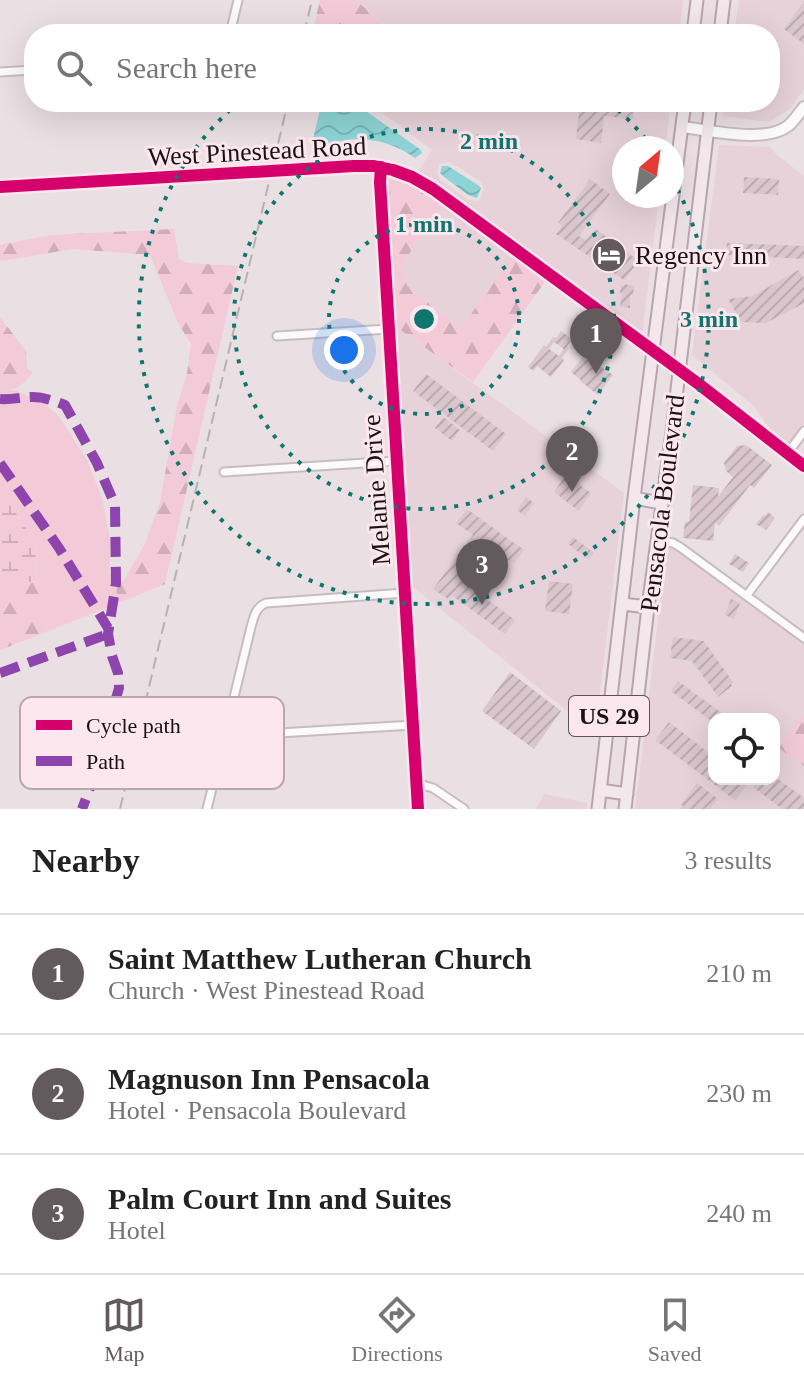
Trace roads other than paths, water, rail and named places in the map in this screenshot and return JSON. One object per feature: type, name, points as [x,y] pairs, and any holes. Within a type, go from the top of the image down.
[{"type":"main road","points":[[694,24],[697,0]]},
{"type":"main road","points":[[721,24],[723,2]]},
{"type":"main road","points":[[682,127],[771,135],[788,126],[804,107]]},
{"type":"main road","name":"Pensacola Boulevard","points":[[598,809],[684,112]]},
{"type":"main road","name":"Pensacola Boulevard","points":[[625,809],[710,112]]},
{"type":"main road","points":[[634,498],[661,503]]},
{"type":"main road","points":[[622,604],[648,607]]},
{"type":"main road","points":[[600,790],[627,794]]},
{"type":"street","points":[[232,24],[238,0]]},
{"type":"street","points":[[0,72],[24,71]]},
{"type":"street","name":"West Pinestead Road","points":[[0,187],[354,166],[381,167],[412,177],[433,189],[679,369],[804,466]]},
{"type":"street","name":"Melanie Drive","points":[[381,167],[418,809]]},
{"type":"street","points":[[277,336],[388,329]]},
{"type":"street","points":[[788,453],[804,431]]},
{"type":"street","points":[[224,472],[397,461]]},
{"type":"street","points":[[747,595],[804,519]]},
{"type":"street","points":[[657,540],[680,547],[804,638]]},
{"type":"street","points":[[234,697],[259,606],[405,593]]},
{"type":"street","points":[[284,733],[413,725]]},
{"type":"street","points":[[416,783],[433,788],[464,809]]},
{"type":"street","points":[[207,809],[212,789]]},
{"type":"water","points":[[320,112],[367,112],[422,153],[415,158],[394,146],[364,139],[328,143],[313,139]]},
{"type":"water","points":[[442,166],[448,166],[478,185],[481,188],[477,198],[443,176],[440,173]]},
{"type":"railway","points":[[306,24],[312,0]]},
{"type":"railway","points":[[147,697],[286,112]]},
{"type":"railway","points":[[120,809],[125,789]]},
{"type":"place","name":"Regency Inn","points":[[609,255]]},
{"type":"place","name":"Saint Matthew Lutheran Church","points":[[596,374]]},
{"type":"place","name":"Magnuson Inn Pensacola","points":[[572,492]]},
{"type":"place","name":"Palm Court Inn and Suites","points":[[482,605]]}]
